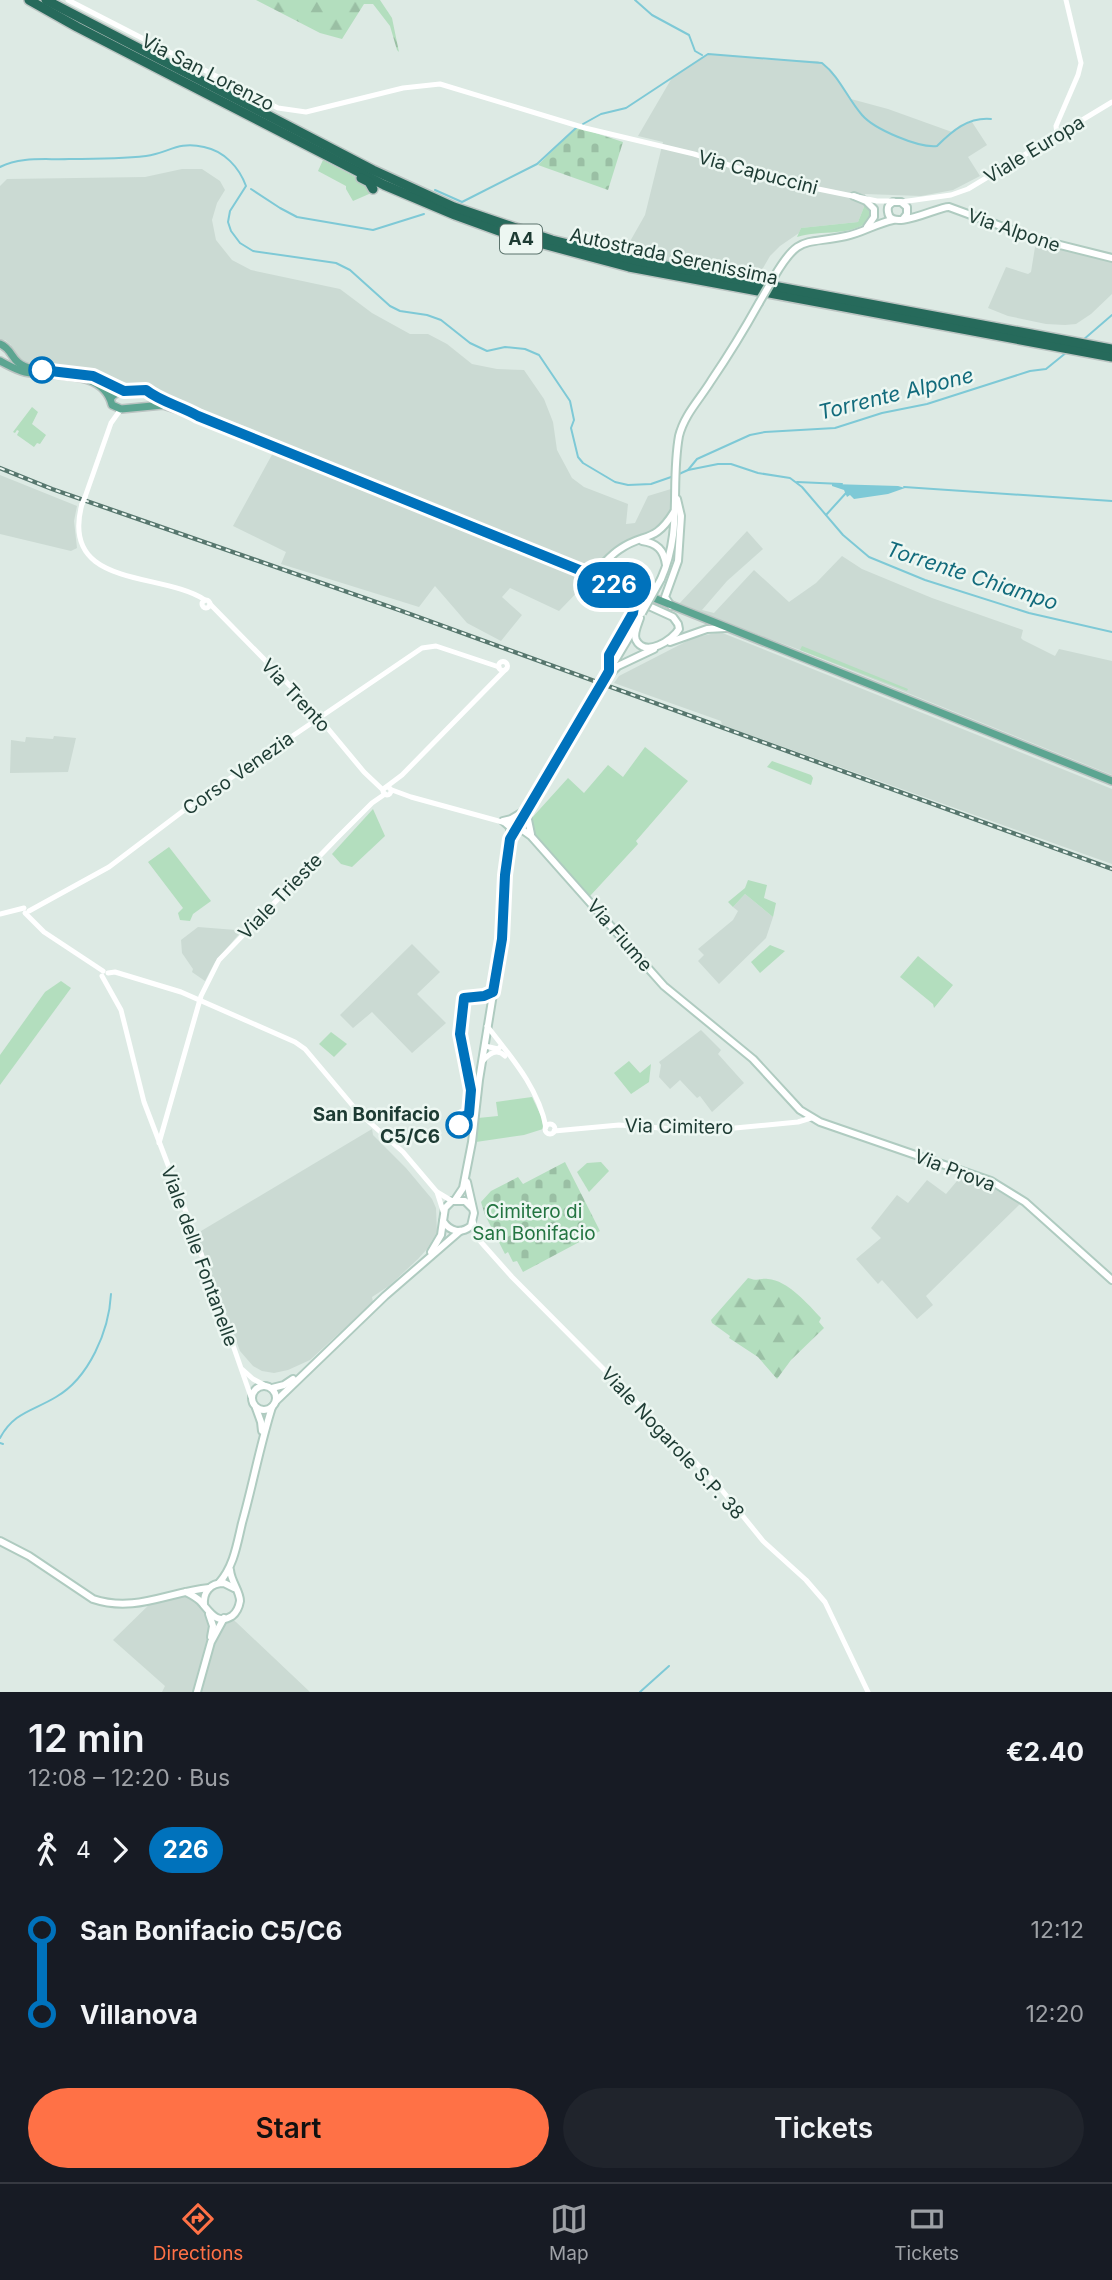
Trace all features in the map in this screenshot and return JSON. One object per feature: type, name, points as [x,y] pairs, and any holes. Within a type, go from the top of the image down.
[{"type":"highway","name":"Autostrada Serenissima","points":[[29,0],[402,193],[455,215],[556,249],[629,267],[1057,347],[1112,349]]},
{"type":"highway","name":"Autostrada Serenissima","points":[[46,0],[373,170],[482,217],[552,240],[634,260],[1066,341],[1112,357]]},
{"type":"highway","points":[[334,159],[369,182],[373,189]]},
{"type":"highway","points":[[415,209],[424,207],[455,215]]},
{"type":"main road","points":[[854,196],[872,205],[875,213],[870,223],[859,232]]},
{"type":"main road","points":[[881,223],[891,204],[898,201],[917,216]]},
{"type":"main road","name":"Via Alpone","points":[[903,219],[949,207],[1036,239],[1112,258]]},
{"type":"main road","points":[[888,210],[893,220]]},
{"type":"main road","points":[[510,839],[622,651],[661,579],[674,536],[677,461],[685,421],[719,370],[783,260],[799,245],[811,240],[847,236],[881,223],[903,219],[907,210]]},
{"type":"main road","points":[[0,344],[6,346],[16,362],[27,368],[89,375],[124,391]]},
{"type":"main road","points":[[1,361],[6,359],[9,353]]},
{"type":"main road","points":[[1,361],[23,372],[88,379],[103,389],[121,409],[163,405],[198,416]]},
{"type":"main road","points":[[111,401],[116,392],[146,390],[151,395],[198,416],[487,533],[1112,781]]},
{"type":"main road","points":[[148,406],[152,400],[151,395]]},
{"type":"main road","points":[[672,607],[665,597],[678,561],[681,516],[676,498]]},
{"type":"main road","points":[[591,574],[622,547],[661,530],[676,514]]},
{"type":"main road","points":[[661,530],[670,531],[674,536]]},
{"type":"main road","points":[[640,541],[658,546],[664,554],[666,567]]},
{"type":"main road","points":[[602,567],[605,580],[673,617],[679,629],[669,640],[646,647],[635,637],[641,615]]},
{"type":"main road","points":[[606,677],[608,658],[634,609],[633,601],[625,593]]},
{"type":"main road","points":[[606,677],[629,660],[702,630],[726,628]]},
{"type":"main road","points":[[622,651],[629,660]]},
{"type":"main road","points":[[503,821],[511,820],[526,810]]},
{"type":"main road","points":[[510,839],[516,836],[531,836],[526,810]]},
{"type":"main road","points":[[428,1256],[441,1235],[443,1211],[461,1193],[466,1175],[502,939],[505,875],[510,839],[510,827],[503,821]]},
{"type":"main road","name":"Via Fiume","points":[[517,826],[531,836],[664,986],[737,1044],[808,1116]]},
{"type":"main road","name":"Via Prova","points":[[808,1116],[991,1181],[1025,1202],[1112,1280]]},
{"type":"main road","points":[[255,1406],[262,1410],[274,1404],[304,1372],[428,1256],[473,1222],[466,1175]]},
{"type":"main road","points":[[454,1200],[466,1201],[473,1209]]},
{"type":"main road","points":[[443,1221],[450,1229],[461,1231]]},
{"type":"main road","points":[[262,1440],[261,1422],[251,1397],[254,1390],[284,1385],[304,1372]]},
{"type":"main road","points":[[0,1541],[29,1556],[93,1599],[104,1602],[124,1605],[144,1603],[209,1588],[219,1583],[230,1568],[262,1440],[274,1404],[276,1394],[269,1387]]},
{"type":"main road","points":[[209,1614],[224,1618],[232,1616],[238,1608],[240,1600],[230,1568]]},
{"type":"main road","points":[[219,1583],[228,1584],[235,1589]]},
{"type":"main road","points":[[204,1605],[205,1594],[209,1588]]},
{"type":"main road","points":[[186,1592],[204,1605],[212,1626],[211,1642],[197,1692]]},
{"type":"main road","points":[[211,1642],[224,1618]]},
{"type":"street","name":"Via San Lorenzo","points":[[68,0],[278,108],[306,112],[403,88],[440,84],[584,128],[640,141]]},
{"type":"street","points":[[1057,134],[1056,126],[1081,63],[1066,0]]},
{"type":"street","name":"Viale Europa","points":[[898,201],[951,195],[968,189],[1112,102]]},
{"type":"street","name":"Via Capuccini","points":[[640,141],[779,181],[877,201],[898,201]]},
{"type":"street","points":[[907,210],[915,200]]},
{"type":"street","name":"Via Capuccini","points":[[877,201],[888,210]]},
{"type":"street","points":[[111,401],[111,423]]},
{"type":"street","points":[[111,423],[121,409]]},
{"type":"street","name":"Via Trento","points":[[111,423],[82,505],[79,528],[81,540],[92,560],[114,573],[192,593],[219,614],[305,701],[372,780],[387,790]]},
{"type":"street","name":"Corso Venezia","points":[[27,910],[109,867],[191,805],[417,650],[436,646],[501,667]]},
{"type":"street","name":"Viale Trieste","points":[[159,1143],[200,999],[225,953],[496,680],[501,667]]},
{"type":"street","points":[[372,780],[387,790]]},
{"type":"street","name":"Via Fiume","points":[[387,790],[517,826]]},
{"type":"street","points":[[0,914],[27,910],[32,921],[103,973],[115,972],[171,988],[306,1049],[358,1112],[403,1152],[437,1192],[443,1211]]},
{"type":"street","name":"Viale delle Fontanelle","points":[[103,973],[121,1010],[144,1102],[156,1128],[159,1143],[194,1233],[251,1397]]},
{"type":"street","points":[[487,1026],[516,1065]]},
{"type":"street","points":[[485,1043],[498,1049],[501,1046]]},
{"type":"street","points":[[482,1062],[489,1055],[499,1052],[516,1065]]},
{"type":"street","name":"Via Cimitero","points":[[516,1065],[533,1089],[552,1127],[564,1130],[619,1125],[724,1129],[805,1121],[808,1116]]},
{"type":"street","points":[[156,1128],[165,1121]]},
{"type":"street","points":[[437,1192],[454,1200]]},
{"type":"street","points":[[473,1222],[480,1241]]},
{"type":"street","points":[[461,1231],[480,1241]]},
{"type":"street","name":"Viale Nogarole S.P. 38","points":[[480,1241],[512,1277],[721,1489],[763,1541],[817,1592],[825,1602],[867,1692]]},
{"type":"street","name":"Viale delle Fontanelle","points":[[242,1369],[253,1379],[269,1387]]},
{"type":"shaded area","points":[[708,54],[818,61],[832,71],[851,99],[952,132],[960,125],[972,122],[987,145],[968,157],[980,176],[953,190],[921,196],[865,194],[866,202],[858,222],[801,228],[799,233],[770,256],[759,275],[624,252],[645,215],[663,142],[638,136],[673,76]]},
{"type":"shaded area","points":[[182,169],[202,169],[220,181],[225,190],[217,203],[212,220],[216,240],[232,260],[251,270],[340,289],[372,313],[410,334],[428,334],[447,344],[472,364],[497,369],[524,370],[544,399],[553,422],[557,450],[572,478],[584,487],[628,504],[626,524],[635,523],[648,496],[671,489],[671,509],[667,518],[658,529],[614,548],[592,569],[351,472],[250,428],[127,383],[82,370],[81,373],[25,366],[11,350],[11,345],[5,340],[0,342],[0,186],[7,179],[145,177]]},
{"type":"shaded area","points":[[1036,241],[1112,258],[1112,294],[1076,324],[1046,324],[1008,316],[988,308],[1006,267],[1028,274],[1031,272]]},
{"type":"shaded area","points":[[274,451],[591,578],[559,611],[510,588],[502,597],[522,615],[501,641],[467,623],[435,586],[419,607],[281,564],[286,552],[233,526]]},
{"type":"shaded area","points":[[0,475],[77,506],[74,521],[77,548],[71,551],[0,534]]},
{"type":"shaded area","points":[[747,531],[763,549],[727,581],[702,610],[714,613],[754,570],[789,602],[816,583],[842,556],[862,569],[932,598],[1023,630],[1023,640],[1055,656],[1059,649],[1112,661],[1112,775],[800,650],[678,605]]},
{"type":"shaded area","points":[[720,632],[1112,789],[1112,864],[722,725],[721,721],[614,683],[619,676],[693,638]]},
{"type":"shaded area","points":[[54,736],[76,738],[68,772],[10,773],[11,740],[25,742],[26,737],[53,739]]},
{"type":"shaded area","points":[[745,894],[773,917],[766,938],[719,984],[698,961],[704,955],[698,949],[733,920],[738,911],[733,907]]},
{"type":"shaded area","points":[[198,927],[236,930],[239,934],[215,962],[205,981],[192,972],[193,969],[182,953],[181,940]]},
{"type":"shaded area","points":[[412,944],[440,972],[417,994],[446,1023],[412,1053],[372,1012],[353,1028],[340,1015]]},
{"type":"shaded area","points":[[701,1030],[721,1050],[718,1054],[744,1083],[712,1112],[700,1096],[697,1098],[680,1080],[670,1089],[659,1077],[659,1062]]},
{"type":"shaded area","points":[[372,1129],[373,1135],[432,1199],[436,1208],[437,1232],[418,1259],[389,1286],[372,1297],[373,1302],[310,1360],[288,1370],[274,1373],[262,1371],[253,1366],[240,1351],[196,1234]]},
{"type":"shaded area","points":[[962,1175],[986,1184],[1020,1204],[926,1296],[933,1305],[917,1319],[882,1280],[878,1284],[856,1259],[881,1238],[871,1228],[897,1195],[908,1203],[927,1180],[946,1194]]},
{"type":"shaded area","points":[[186,1592],[215,1617],[229,1617],[236,1622],[310,1692],[162,1692],[165,1686],[113,1640],[158,1596]]},
{"type":"green space","points":[[256,0],[380,0],[392,18],[399,52],[390,26],[373,4],[364,4],[342,39],[320,33]]},
{"type":"green space","points":[[577,127],[623,142],[608,190],[538,165]]},
{"type":"green space","points":[[323,160],[367,183],[369,194],[353,201],[346,186],[318,171]]},
{"type":"green space","points":[[866,202],[872,211],[872,218],[864,224],[846,231],[797,237],[801,228],[858,222]]},
{"type":"green space","points":[[32,407],[38,412],[32,424],[46,435],[40,444],[37,443],[34,447],[17,435],[19,431],[13,432]]},
{"type":"green space","points":[[802,646],[908,689],[907,691],[800,650]]},
{"type":"green space","points":[[645,747],[688,781],[636,841],[638,844],[590,896],[534,835],[530,820],[568,778],[584,793],[608,765],[623,777]]},
{"type":"green space","points":[[772,761],[811,775],[811,785],[767,767]]},
{"type":"green space","points":[[373,809],[385,836],[352,867],[341,864],[332,854]]},
{"type":"green space","points":[[169,847],[211,901],[193,914],[190,921],[180,920],[178,913],[183,908],[148,862]]},
{"type":"green space","points":[[748,880],[767,885],[764,898],[776,903],[773,917],[745,894],[733,907],[728,902],[745,888]]},
{"type":"green space","points":[[770,945],[785,951],[760,973],[751,962]]},
{"type":"green space","points":[[918,956],[953,985],[934,1008],[933,1004],[900,977]]},
{"type":"green space","points":[[61,981],[71,988],[0,1085],[0,1055],[45,992]]},
{"type":"green space","points":[[331,1032],[347,1044],[334,1057],[319,1044]]},
{"type":"green space","points":[[629,1061],[640,1073],[651,1064],[649,1082],[631,1094],[614,1073]]},
{"type":"green space","points":[[532,1097],[542,1118],[543,1129],[524,1135],[476,1142],[478,1118],[498,1116],[496,1102]]},
{"type":"green space","name":"Cimitero di San Bonifacio","points":[[565,1162],[600,1231],[523,1272],[508,1252],[505,1254],[481,1202],[491,1191],[518,1177],[523,1184]]},
{"type":"green space","points":[[601,1162],[609,1171],[589,1192],[577,1172],[587,1163]]},
{"type":"green space","points":[[748,1278],[775,1280],[790,1288],[821,1318],[819,1322],[824,1328],[791,1360],[777,1379],[758,1357],[729,1338],[730,1336],[711,1320]]},
{"type":"water","points":[[832,484],[905,488],[888,494],[854,499],[850,495],[847,497],[844,490]]},
{"type":"waterway","points":[[635,0],[652,15],[689,35],[695,51],[702,55]]},
{"type":"waterway","points":[[583,124],[601,114],[626,108],[708,54],[822,63],[834,75],[862,115],[886,131],[919,144],[937,146],[955,130],[968,123],[991,119]]},
{"type":"waterway","points":[[435,190],[462,202],[537,164],[577,127]]},
{"type":"waterway","name":"Torrente Alpone","points":[[0,167],[25,160],[146,156],[187,145],[218,152],[235,166],[246,186],[230,211],[228,222],[240,243],[253,251],[336,263],[350,270],[390,306],[400,311],[441,320],[470,343],[487,351],[505,347],[525,349],[539,355],[570,401],[574,420],[571,428],[578,457],[583,463],[615,482],[628,485],[651,484],[674,476]]},
{"type":"waterway","points":[[251,189],[297,217],[373,230],[424,214]]},
{"type":"waterway","name":"Torrente Alpone","points":[[1083,340],[1112,315]]},
{"type":"waterway","name":"Torrente Alpone","points":[[679,474],[688,470],[697,459],[750,435],[835,428],[882,413],[927,404],[1030,371],[1046,369],[1067,352]]},
{"type":"waterway","name":"Torrente Chiampo","points":[[688,470],[731,464],[758,473],[790,478],[802,487],[843,535],[869,557],[925,580],[1029,613],[1112,632]]},
{"type":"waterway","points":[[797,482],[842,484]]},
{"type":"waterway","points":[[904,487],[1112,501]]},
{"type":"waterway","points":[[826,515],[846,493]]},
{"type":"waterway","points":[[0,1438],[18,1417],[56,1397],[78,1378],[101,1338],[111,1294]]},
{"type":"waterway","points":[[640,1692],[669,1666]]},
{"type":"railway","points":[[0,468],[52,489],[399,610],[1112,869]]},
{"type":"bus line","name":"226","points":[[42,370],[93,376],[124,391],[146,390],[153,397],[198,416],[609,582],[633,601],[633,613],[609,655],[609,671],[510,839],[505,875],[502,939],[493,992],[464,998],[460,1024],[463,1028],[460,1034],[471,1100],[469,1114],[460,1118],[459,1125]]},
{"type":"place","name":"San Bonifacio C5/C6","points":[[459,1125]]}]
